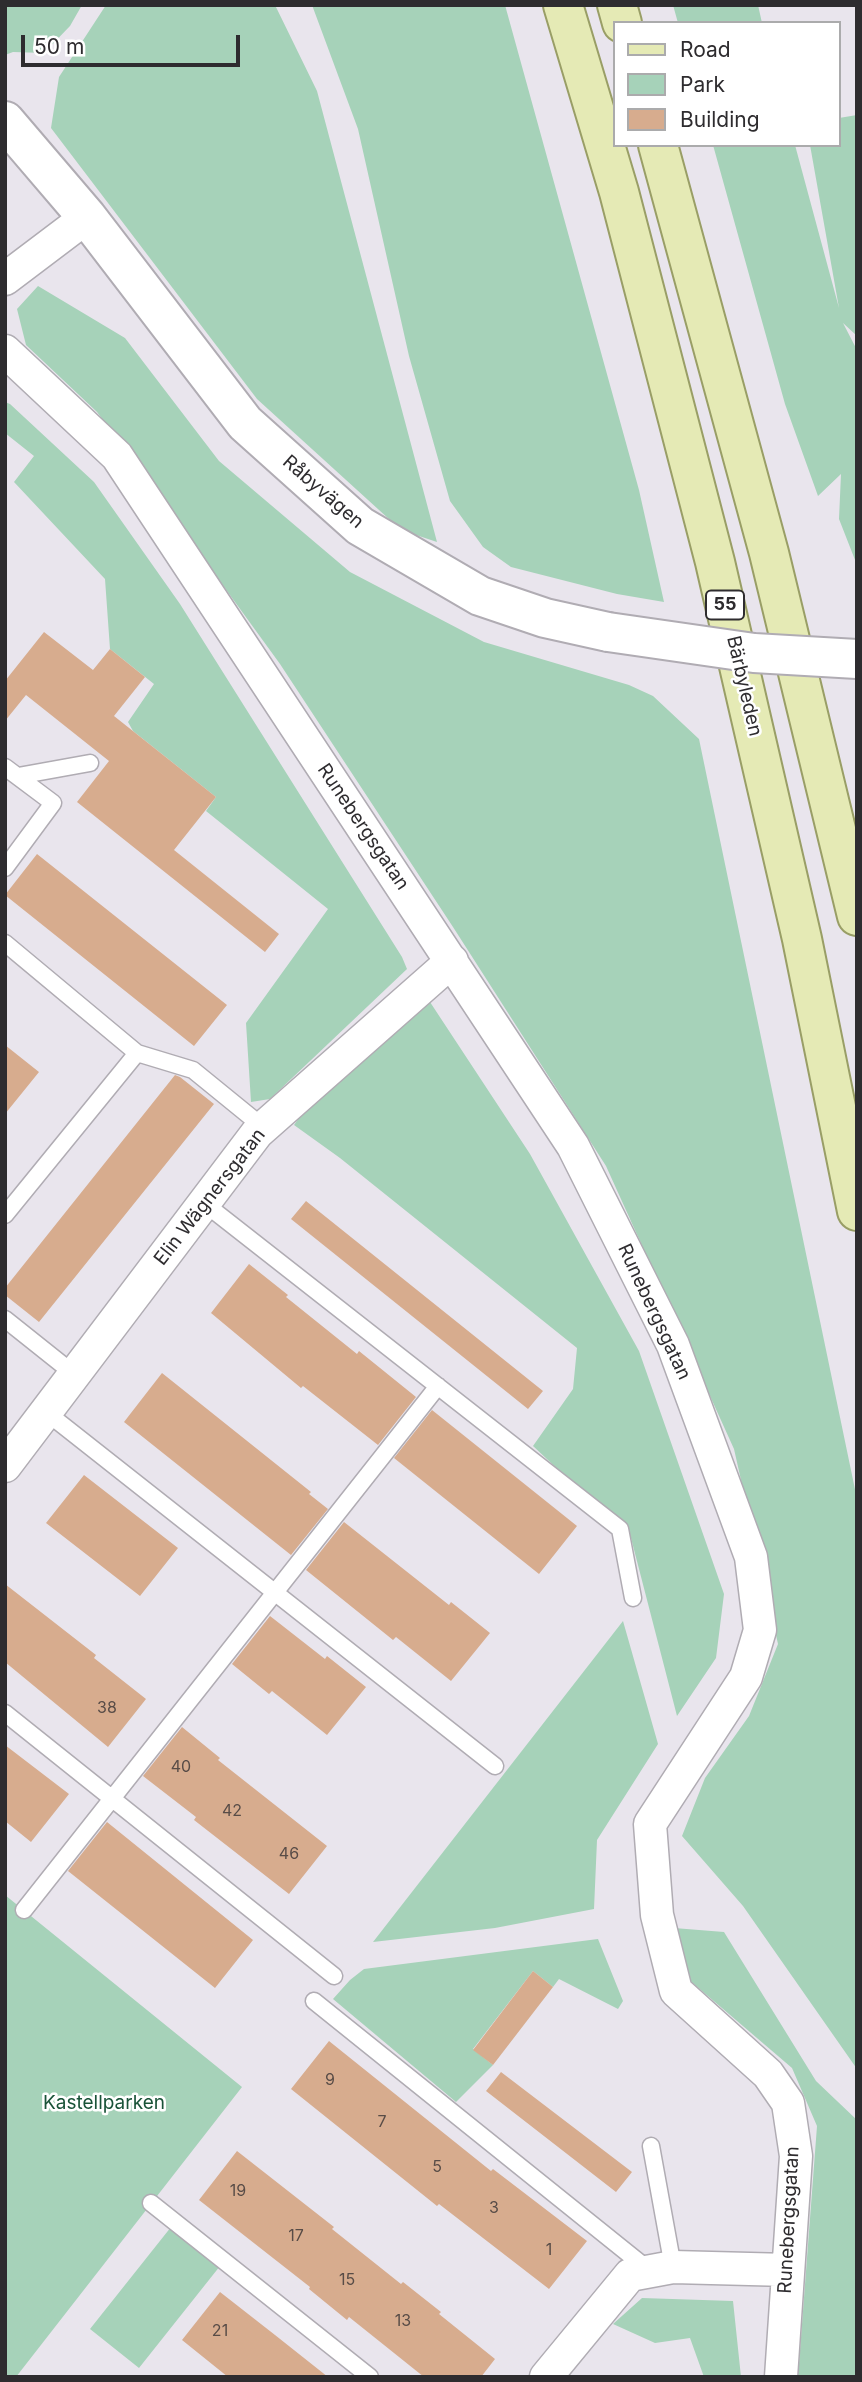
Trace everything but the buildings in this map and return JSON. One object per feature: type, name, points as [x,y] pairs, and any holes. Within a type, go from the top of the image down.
[{"type":"main road","name":"Bärbyleden","points":[[563,5],[619,192],[715,562],[802,939],[857,1211]]},
{"type":"main road","name":"Råbyvägen","points":[[5,121],[88,217],[245,423],[360,526],[480,596],[545,618],[608,632],[754,653],[857,659]]},
{"type":"main road","points":[[659,147],[769,553],[857,916]]},
{"type":"street","points":[[5,279],[88,217]]},
{"type":"street","name":"Runebergsgatan","points":[[5,351],[117,456],[573,1146],[673,1345],[751,1557],[760,1630],[746,1677],[650,1824],[657,1915],[677,1991],[768,2074],[788,2103],[796,2156],[780,2377]]},
{"type":"street","name":"Elin Wägnersgatan","points":[[5,1466],[257,1133],[452,961]]},
{"type":"street","points":[[546,2377],[630,2275],[662,2269],[788,2270]]},
{"type":"lane","points":[[12,772],[90,763]]},
{"type":"lane","points":[[5,868],[53,803],[12,772]]},
{"type":"lane","points":[[5,943],[137,1053],[193,1070],[263,1128]]},
{"type":"lane","points":[[5,1215],[137,1053]]},
{"type":"lane","points":[[204,1203],[620,1529],[633,1598]]},
{"type":"lane","points":[[5,1320],[74,1374]]},
{"type":"lane","points":[[24,1910],[438,1386]]},
{"type":"lane","points":[[46,1412],[495,1766]]},
{"type":"lane","points":[[5,1713],[334,1976]]},
{"type":"lane","points":[[314,2001],[662,2269]]},
{"type":"lane","points":[[651,2147],[662,2269]]},
{"type":"lane","points":[[151,2203],[370,2377]]},
{"type":"green space","points":[[5,5],[82,5],[70,26],[44,53],[13,52],[5,55]]},
{"type":"green space","points":[[106,5],[275,5],[317,91],[437,542],[401,530],[257,399],[51,128],[59,77]]},
{"type":"green space","points":[[312,5],[505,5],[639,490],[664,602],[617,594],[511,567],[483,547],[450,501],[409,356],[358,129]]},
{"type":"green space","points":[[673,5],[758,5],[762,21],[677,21]]},
{"type":"green space","points":[[857,115],[857,336],[843,323],[857,350],[857,565],[839,519],[841,474],[818,496],[785,404],[714,147],[796,147],[839,308],[810,147],[841,147],[841,118]]},
{"type":"green space","points":[[38,286],[125,338],[219,461],[350,572],[484,642],[629,685],[653,696],[699,739],[857,1499],[857,2069],[743,1906],[682,1836],[705,1778],[749,1716],[778,1644],[734,1449],[606,1166],[280,664],[97,412],[26,345],[17,309]]},
{"type":"green space","points":[[5,402],[94,482],[180,604],[407,969],[270,1099],[251,1102],[246,1023],[328,909],[206,811],[216,797],[133,731],[128,722],[154,684],[110,649],[105,579],[14,482],[34,456],[5,433]]},
{"type":"green space","points":[[430,1002],[530,1154],[639,1351],[724,1594],[716,1658],[677,1716],[631,1538],[533,1446],[573,1389],[577,1348],[340,1158],[294,1125],[313,1098]]},
{"type":"green space","points":[[623,1621],[658,1744],[597,1840],[594,1909],[495,1928],[373,1942]]},
{"type":"green space","name":"Kastellparken","points":[[5,1895],[242,2087],[16,2377],[5,2377]]},
{"type":"green space","points":[[674,1928],[724,1932],[816,2081],[857,2120],[857,2377],[798,2377],[817,2126],[792,2068],[688,1979]]},
{"type":"green space","points":[[598,1939],[623,2001],[618,2009],[559,1979],[553,1987],[533,1971],[473,2049],[493,2065],[456,2102],[333,1999],[364,1969]]},
{"type":"green space","points":[[175,2222],[224,2261],[139,2368],[90,2329]]},
{"type":"green space","points":[[642,2298],[733,2301],[741,2377],[704,2377],[690,2338],[655,2343],[613,2324]]}]
